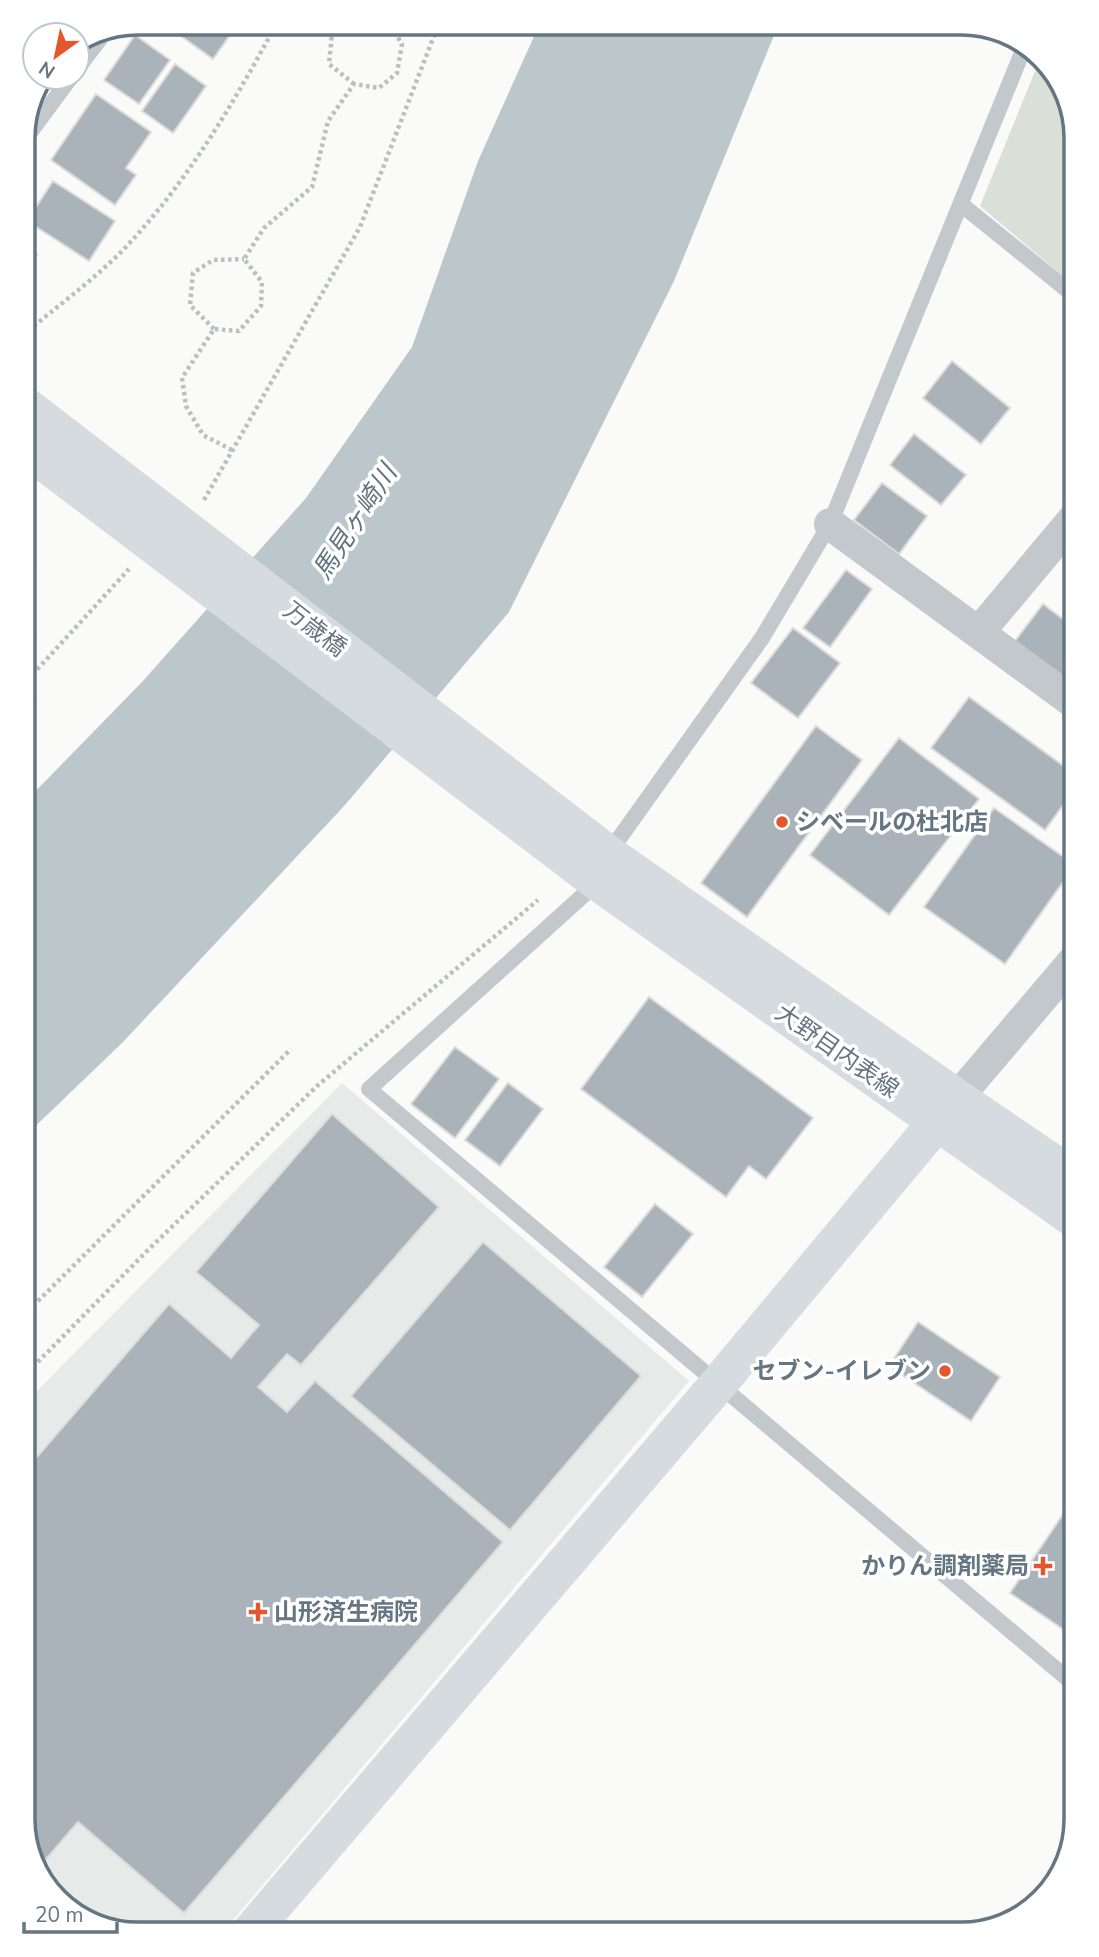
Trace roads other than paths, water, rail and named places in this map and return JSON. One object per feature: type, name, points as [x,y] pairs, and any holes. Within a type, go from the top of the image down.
[{"type":"main road","name":"万歳橋","points":[[35,414],[603,868]]},
{"type":"main road","name":"万歳橋","points":[[35,455],[603,868]]},
{"type":"main road","name":"大野目内表線","points":[[603,868],[947,1110],[1064,1210]]},
{"type":"main road","name":"大野目内表線","points":[[947,1110],[1064,1173]]},
{"type":"main road","points":[[259,1922],[719,1383],[947,1110]]},
{"type":"street","points":[[830,524],[1064,695]]},
{"type":"street","points":[[979,632],[1064,530]]},
{"type":"street","points":[[947,1110],[1064,972]]},
{"type":"lane","points":[[1021,55],[830,524],[762,638],[603,868],[369,1089],[1064,1676]]},
{"type":"lane","points":[[36,124],[61,91]]},
{"type":"lane","points":[[962,205],[1064,287]]},
{"type":"water","name":"馬見ヶ崎川","points":[[535,35],[774,35],[674,281],[509,612],[345,805],[123,1042],[35,1126],[35,792],[142,682],[306,498],[412,347],[478,161]]},
{"type":"place","name":"シベールの杜北店","points":[[782,822]]},
{"type":"place","name":"セブン-イレブン","points":[[945,1371]]},
{"type":"place","name":"かりん調剤薬局","points":[[1043,1566]]},
{"type":"place","name":"山形済生病院","points":[[258,1612]]}]
